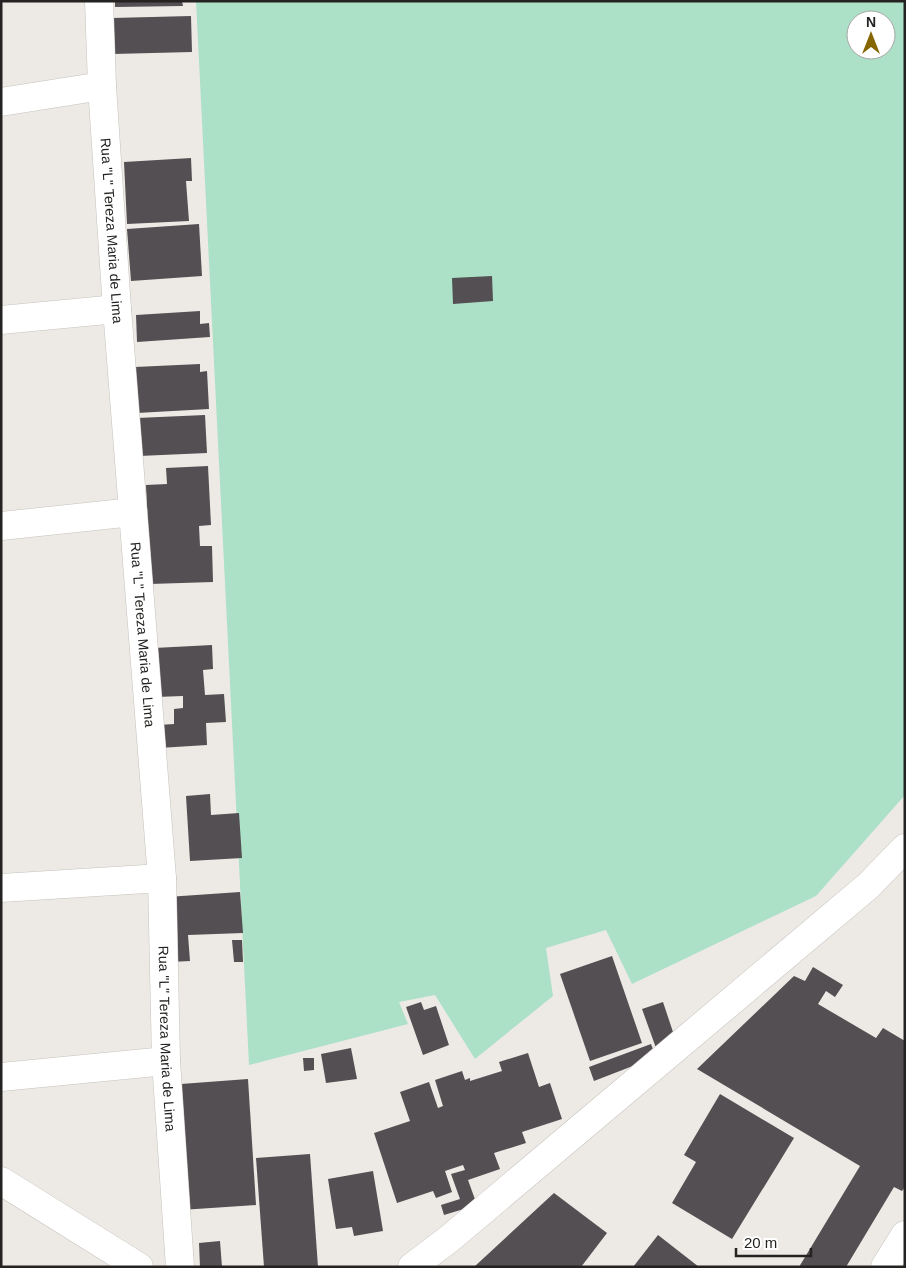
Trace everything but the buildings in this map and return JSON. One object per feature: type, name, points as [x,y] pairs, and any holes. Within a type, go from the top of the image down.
[{"type":"street","name":"Rua \"L\" Tereza Maria de Lima","points":[[98,1],[117,309],[162,878],[166,1061],[180,1267]]},
{"type":"street","points":[[1,102],[102,86]]},
{"type":"street","points":[[1,320],[117,309]]},
{"type":"street","points":[[1,526],[133,512]]},
{"type":"street","points":[[412,1267],[868,886],[905,848]]},
{"type":"street","points":[[1,888],[162,878]]},
{"type":"street","points":[[1,1077],[166,1061]]},
{"type":"street","points":[[1,1181],[139,1267]]},
{"type":"street","points":[[885,1267],[905,1235]]},
{"type":"green space","points":[[196,1],[905,1],[905,795],[816,896],[632,984],[606,930],[546,948],[553,996],[475,1059],[435,995],[399,1002],[408,1024],[249,1065]]}]
